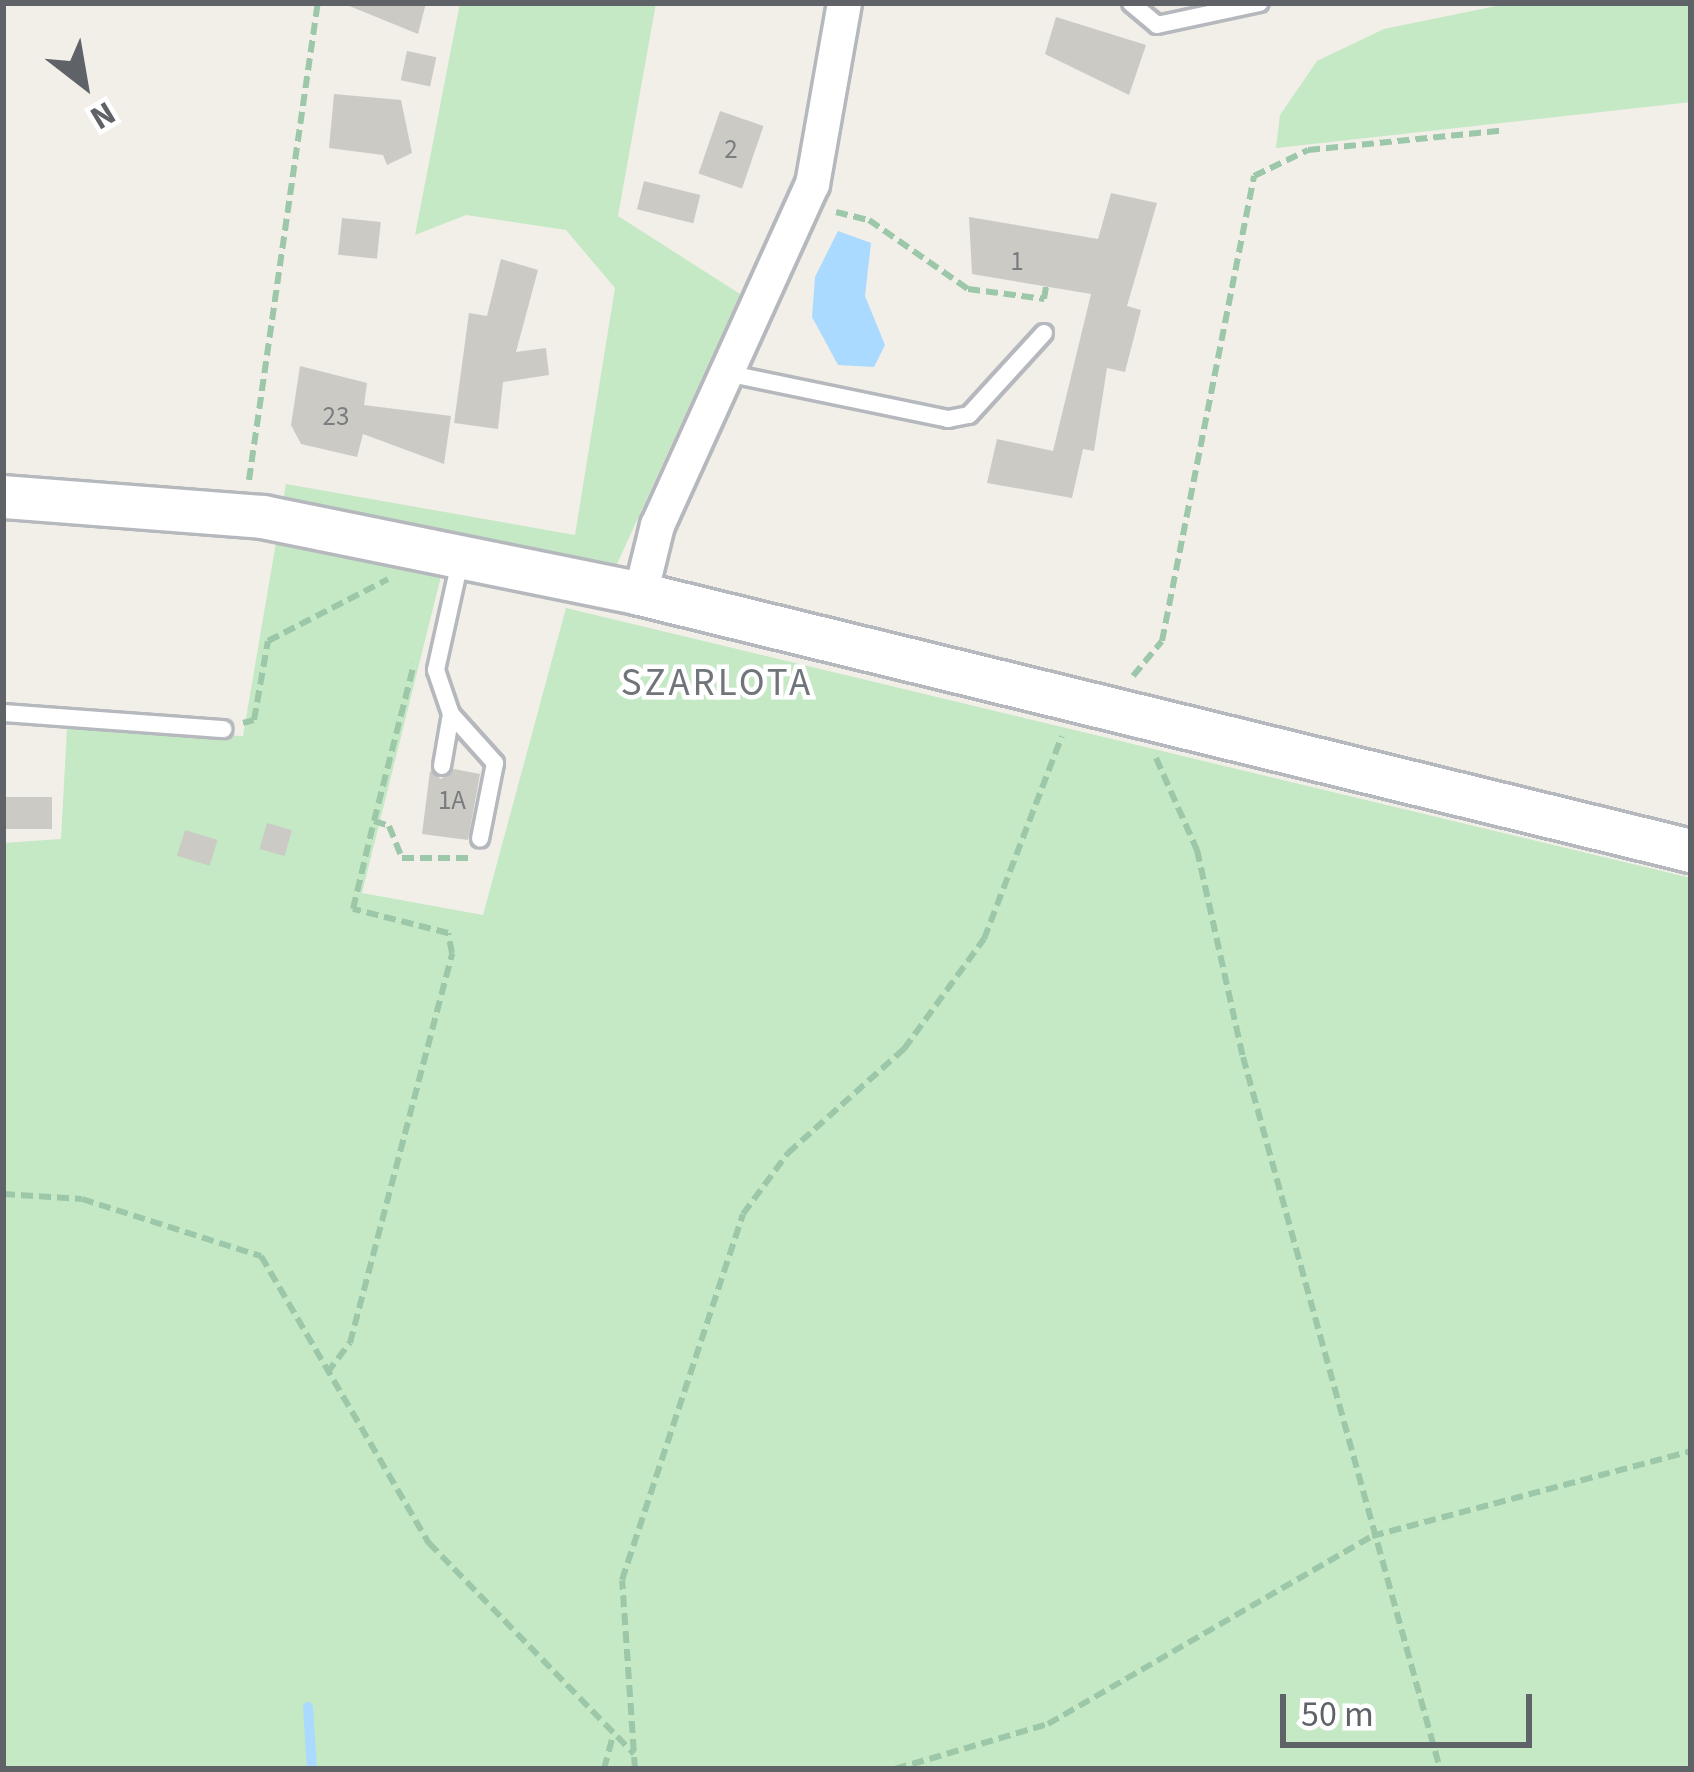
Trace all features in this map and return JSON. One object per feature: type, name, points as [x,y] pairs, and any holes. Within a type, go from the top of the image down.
[{"type":"street","points":[[640,594],[657,525],[803,205],[844,3]]},
{"type":"street","points":[[3,497],[263,517],[640,594],[1691,851]]},
{"type":"lane","points":[[1131,3],[1157,25],[1260,3]]},
{"type":"lane","points":[[726,373],[948,419],[969,415],[1044,333]]},
{"type":"lane","points":[[442,766],[451,714],[440,644],[450,555]]},
{"type":"lane","points":[[3,713],[223,729]]},
{"type":"lane","points":[[451,714],[495,763],[480,838]]},
{"type":"path","points":[[252,458],[319,3]]},
{"type":"path","points":[[635,1769],[622,1580],[743,1214],[788,1153],[904,1048],[984,939],[1089,703],[1162,641],[1254,176],[1308,150],[1500,130]]},
{"type":"path","points":[[803,205],[868,220],[968,289],[1044,299],[1046,286]]},
{"type":"path","points":[[223,729],[254,720],[268,640],[450,555]]},
{"type":"path","points":[[327,1373],[350,1343],[452,953],[448,933],[353,909],[407,670],[440,644]]},
{"type":"path","points":[[1151,753],[1197,850],[1372,1536],[1440,1769]]},
{"type":"path","points":[[374,821],[389,826],[402,858],[448,865],[470,857],[480,838]]},
{"type":"path","points":[[3,1194],[101,1204],[261,1256],[429,1544],[634,1754]]},
{"type":"path","points":[[895,1769],[1048,1724],[1372,1536],[1691,1451]]},
{"type":"path","points":[[604,1769],[613,1735]]},
{"type":"green space","points":[[460,3],[656,3],[618,216],[740,294],[617,564],[452,532],[362,893],[483,915],[566,608],[1691,878],[1691,1769],[3,1769],[3,843],[61,839],[67,728],[243,736],[286,484],[575,535],[615,288],[566,230],[466,215],[415,235]]},
{"type":"green space","points":[[1511,3],[1691,3],[1691,102],[1276,148],[1280,115],[1317,61],[1384,29]]},
{"type":"water","points":[[838,231],[871,243],[865,296],[885,345],[874,367],[838,365],[812,317],[815,277]]},
{"type":"building","points":[[342,3],[426,3],[418,34]]},
{"type":"building","points":[[1056,17],[1146,45],[1129,95],[1045,54]]},
{"type":"building","points":[[407,51],[436,57],[430,87],[401,80]]},
{"type":"building","points":[[334,94],[401,100],[412,153],[387,165],[383,155],[329,148]]},
{"type":"building","points":[[720,111],[763,126],[742,188],[699,173]]},
{"type":"building","points":[[644,181],[700,195],[693,223],[637,209]]},
{"type":"building","points":[[1111,193],[1157,203],[1127,306],[1141,310],[1125,372],[1107,368],[1094,451],[1083,449],[1072,498],[987,483],[997,439],[1053,451],[1091,294],[972,274],[969,217],[1098,239]]},
{"type":"building","points":[[342,218],[381,222],[377,259],[338,255]]},
{"type":"building","points":[[501,259],[538,270],[516,352],[546,348],[549,375],[503,382],[498,429],[454,423],[469,313],[487,316]]},
{"type":"building","points":[[300,366],[367,383],[364,405],[451,416],[444,464],[363,434],[357,457],[301,444],[291,425]]},
{"type":"building","points":[[454,769],[480,774],[468,840],[422,834],[430,771],[441,779]]},
{"type":"building","points":[[3,797],[52,797],[52,829],[3,829]]},
{"type":"building","points":[[267,823],[292,830],[285,856],[260,849]]},
{"type":"building","points":[[185,830],[218,840],[210,866],[177,856]]},
{"type":"waterway","points":[[308,1707],[312,1769]]},
{"type":"district","name":"SZARLOTA","points":[[717,683]]}]
